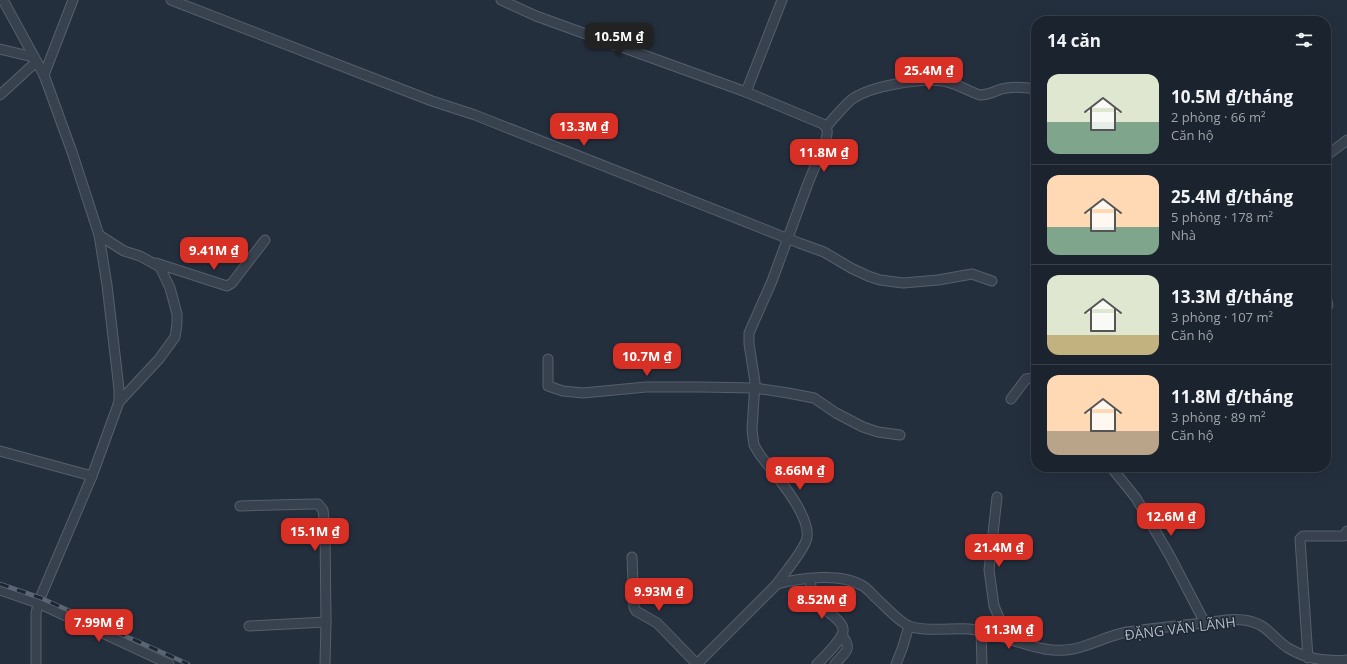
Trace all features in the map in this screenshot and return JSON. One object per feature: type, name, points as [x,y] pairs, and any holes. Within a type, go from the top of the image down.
[{"type":"street","points":[[3,0],[44,75],[72,152],[99,235],[108,285],[119,389],[119,402],[92,476],[38,603],[36,614],[36,664]]},
{"type":"street","points":[[44,75],[73,0]]},
{"type":"street","points":[[171,0],[432,101],[475,115],[818,249],[857,271],[880,280],[903,283],[938,280],[972,274],[992,282]]},
{"type":"street","points":[[501,0],[536,16],[746,92],[823,124],[828,132],[772,281],[749,333],[755,388],[752,438],[760,455],[801,511],[808,532],[803,547],[777,584],[697,664],[657,623],[636,610],[634,607],[632,558]]},
{"type":"street","points":[[746,92],[782,0]]},
{"type":"street","points":[[0,49],[34,59]]},
{"type":"street","points":[[0,96],[34,59]]},
{"type":"street","points":[[826,127],[852,100],[862,94],[878,88],[901,83],[944,81],[980,95],[1011,87],[1031,88]]},
{"type":"street","points":[[1331,152],[1347,140]]},
{"type":"street","points":[[99,235],[124,251],[227,286],[232,283],[265,240]]},
{"type":"street","points":[[119,402],[159,359],[175,337],[177,314],[170,288],[160,267],[150,261]]},
{"type":"street","points":[[548,359],[548,386],[569,392],[583,393],[646,387],[755,388],[814,398],[836,413],[864,427],[878,432],[900,435]]},
{"type":"street","points":[[1011,399],[1026,379],[1031,378]]},
{"type":"street","points":[[0,450],[92,476]]},
{"type":"street","points":[[1115,472],[1136,498],[1170,556],[1205,623]]},
{"type":"street","points":[[997,497],[989,570],[994,606],[1001,622],[1003,636]]},
{"type":"street","points":[[240,506],[314,504],[322,507],[325,529],[325,664]]},
{"type":"street","points":[[1308,658],[1300,539],[1303,536],[1344,536],[1347,531]]},
{"type":"street","points":[[810,579],[814,598],[819,605],[836,618],[841,624],[843,631],[842,635],[829,652],[817,664]]},
{"type":"street","points":[[777,584],[793,580],[837,579],[856,582],[864,586],[909,626],[896,664]]},
{"type":"street","points":[[0,590],[38,603],[169,664]]},
{"type":"street","name":"ĐẶNG VĂN LÃNH","points":[[909,626],[932,629],[981,630],[1045,649],[1064,650],[1078,649],[1125,633],[1234,620],[1251,622],[1260,625],[1288,648],[1308,658],[1337,661],[1347,660]]},
{"type":"street","points":[[249,626],[326,622]]},
{"type":"street","points":[[981,630],[982,664]]},
{"type":"street","points":[[835,664],[847,650],[848,646],[842,635]]},
{"type":"railway","points":[[0,584],[41,598],[188,664]]}]
